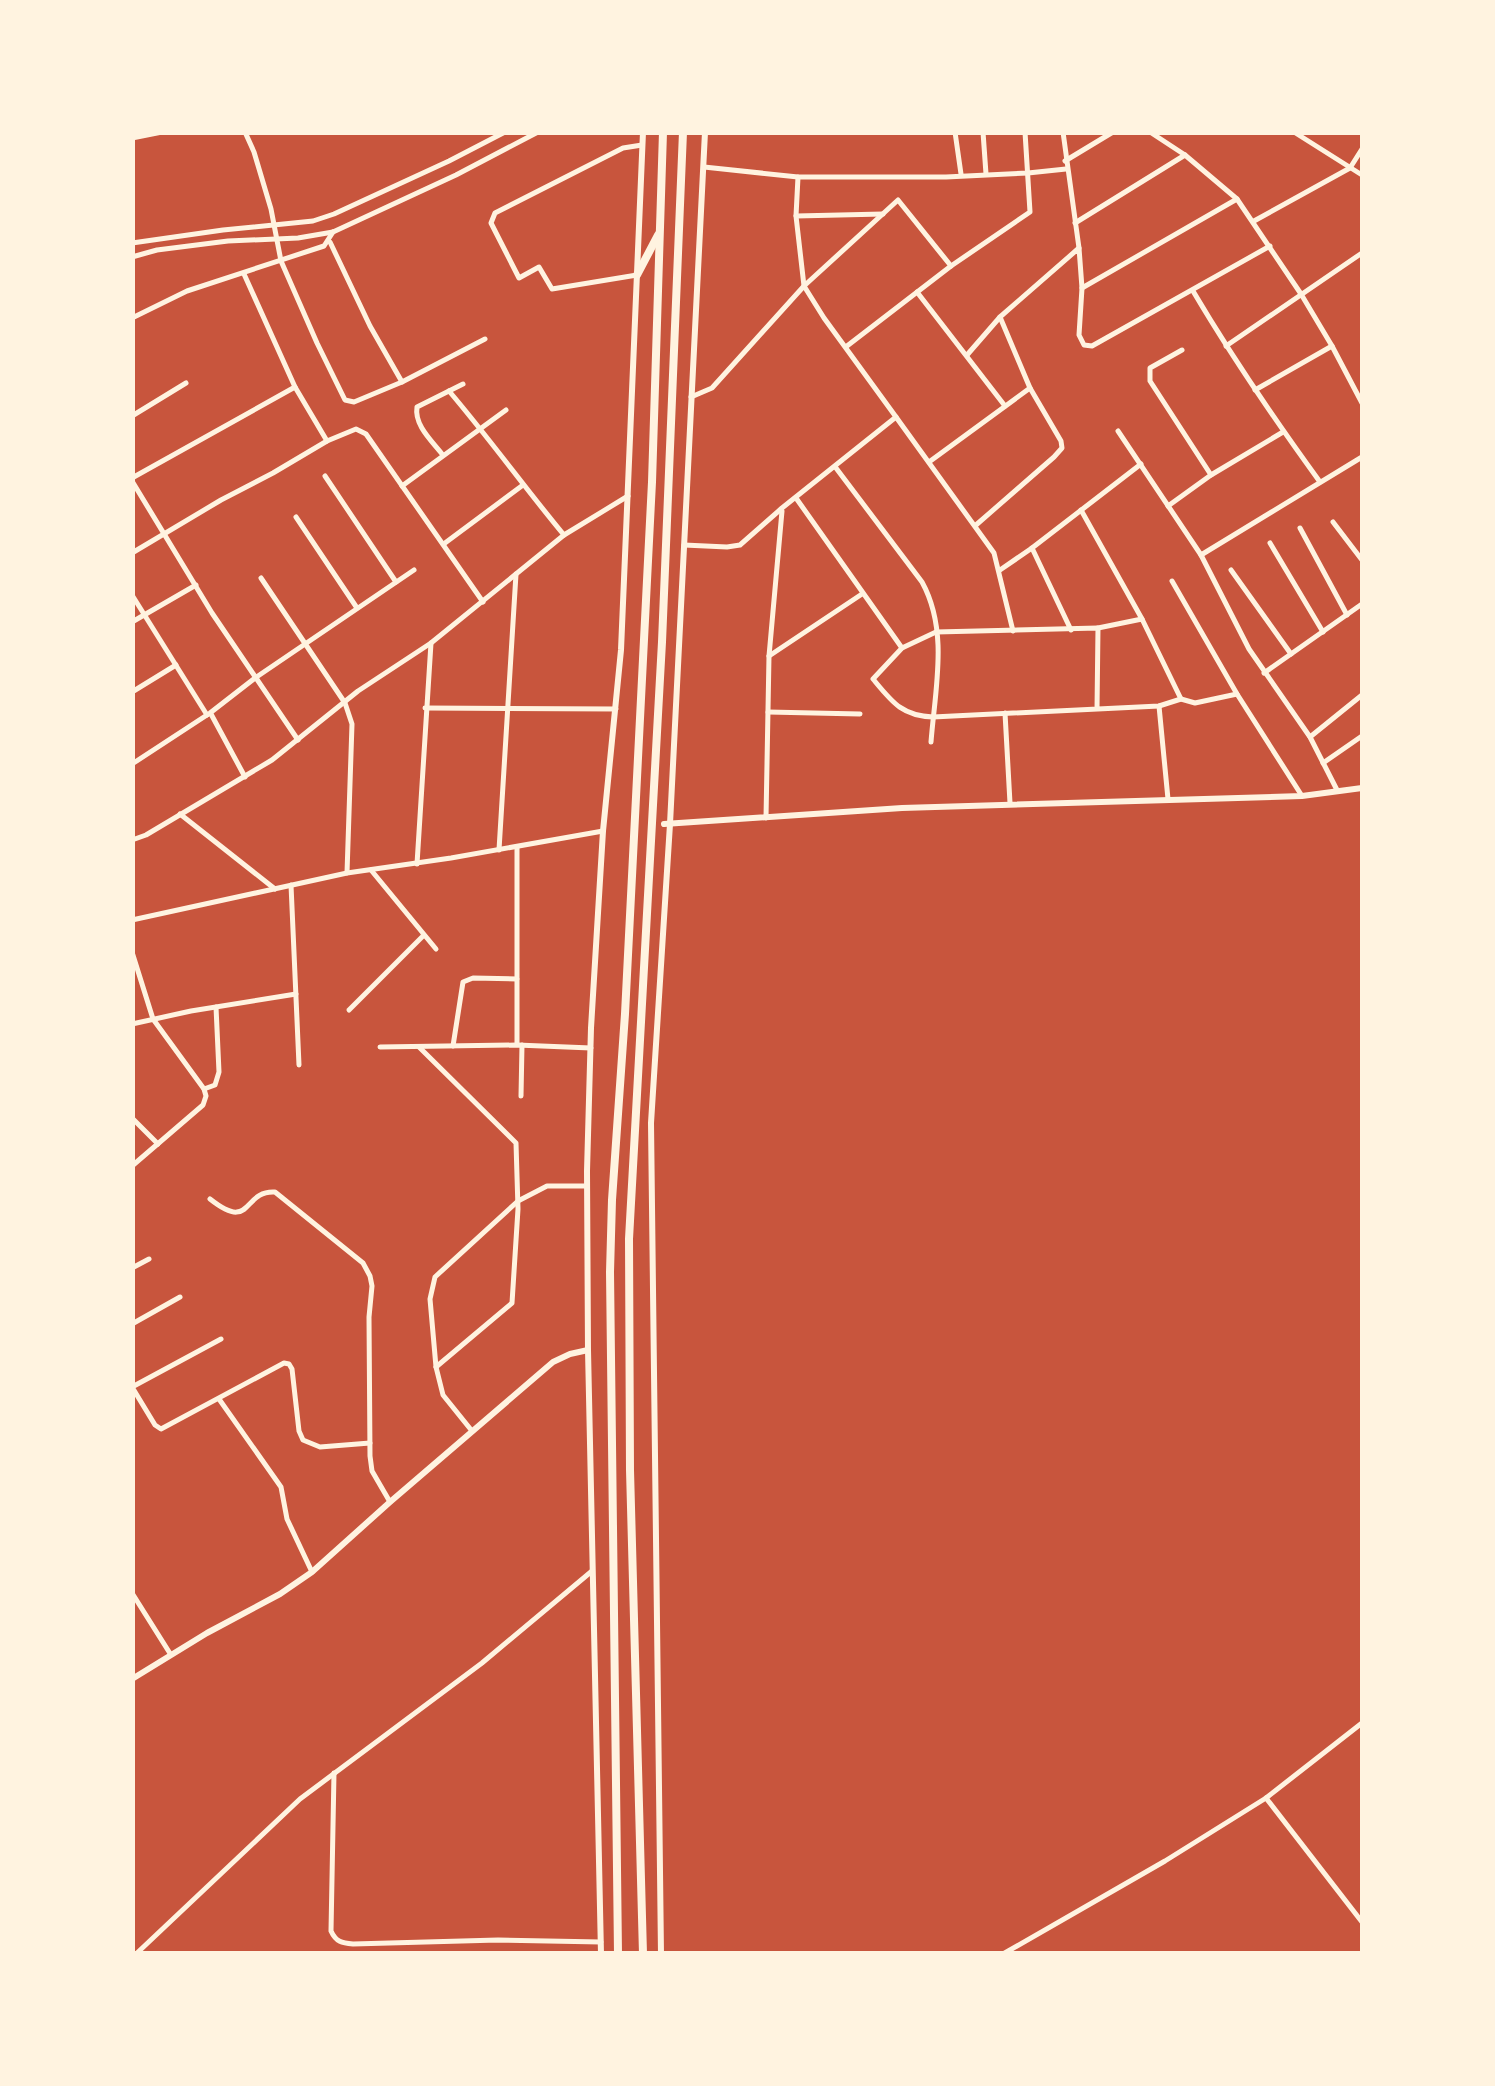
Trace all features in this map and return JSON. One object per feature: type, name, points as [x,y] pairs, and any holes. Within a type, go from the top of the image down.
[{"type":"highway","points":[[618,1954],[610,1272],[652,482],[664,132]]},
{"type":"highway","points":[[643,1954],[628,1239],[662,642],[684,132]]},
{"type":"highway","points":[[636,275],[660,229]]},
{"type":"street","points":[[132,138],[162,132]]},
{"type":"street","points":[[245,132],[276,225],[280,261],[345,400],[354,402],[402,382],[484,338]]},
{"type":"street","points":[[132,243],[313,221],[505,132]]},
{"type":"street","points":[[132,257],[228,241],[333,232],[538,132]]},
{"type":"street","points":[[602,1954],[587,1186],[603,831],[616,709],[628,496],[642,132]]},
{"type":"street","points":[[661,1954],[651,1123],[706,132]]},
{"type":"street","points":[[955,132],[961,175]]},
{"type":"street","points":[[983,132],[986,174]]},
{"type":"street","points":[[847,346],[951,266],[1030,212],[1025,132]]},
{"type":"street","points":[[1063,132],[1082,288],[1079,336],[1084,344],[1092,346],[1270,246]]},
{"type":"street","points":[[704,166],[798,178],[1028,174],[1066,165],[1113,132]]},
{"type":"street","points":[[1150,132],[1185,155],[1237,199],[1301,294],[1362,403]]},
{"type":"street","points":[[1294,132],[1362,175]]},
{"type":"street","points":[[636,275],[552,289],[539,267],[519,278],[491,223],[496,212],[623,148],[642,146]]},
{"type":"street","points":[[1253,222],[1350,168],[1362,149]]},
{"type":"street","points":[[1075,223],[1185,155]]},
{"type":"street","points":[[798,178],[796,216],[804,286],[994,553],[1013,631]]},
{"type":"street","points":[[403,182],[408,197]]},
{"type":"street","points":[[1082,288],[1237,199]]},
{"type":"street","points":[[691,397],[712,388],[804,286],[898,200],[951,266]]},
{"type":"street","points":[[796,216],[883,214]]},
{"type":"street","points":[[132,318],[187,291],[324,246],[333,232]]},
{"type":"street","points":[[329,241],[402,382]]},
{"type":"street","points":[[967,355],[1000,317],[1078,248]]},
{"type":"street","points":[[1226,346],[1362,253]]},
{"type":"street","points":[[243,272],[295,387],[326,441]]},
{"type":"street","points":[[1193,291],[1255,390],[1320,482]]},
{"type":"street","points":[[917,292],[1005,406]]},
{"type":"street","points":[[976,525],[1062,448],[1062,441],[1030,388],[1000,317]]},
{"type":"street","points":[[1255,390],[1332,346]]},
{"type":"street","points":[[1182,350],[1150,368],[1148,374],[1211,475]]},
{"type":"street","points":[[132,416],[186,384]]},
{"type":"street","points":[[442,455],[416,414],[418,408],[463,384]]},
{"type":"street","points":[[295,387],[132,480],[212,613],[298,740]]},
{"type":"street","points":[[929,462],[1030,388]]},
{"type":"street","points":[[449,391],[564,535]]},
{"type":"street","points":[[402,486],[506,410]]},
{"type":"street","points":[[684,545],[740,545],[896,417]]},
{"type":"street","points":[[132,553],[326,441],[360,430],[483,602]]},
{"type":"street","points":[[1118,431],[1201,556],[1248,649],[1310,738],[1338,793]]},
{"type":"street","points":[[1168,506],[1283,432]]},
{"type":"street","points":[[1201,556],[1362,457]]},
{"type":"street","points":[[1000,570],[1141,464]]},
{"type":"street","points":[[835,466],[932,600],[940,651],[931,742]]},
{"type":"street","points":[[325,476],[396,582]]},
{"type":"street","points":[[444,543],[523,486]]},
{"type":"street","points":[[132,840],[245,778],[371,682],[431,643],[564,535],[628,496]]},
{"type":"street","points":[[796,498],[902,648]]},
{"type":"street","points":[[766,818],[769,656],[782,508]]},
{"type":"street","points":[[1081,510],[1181,698]]},
{"type":"street","points":[[296,517],[358,608]]},
{"type":"street","points":[[1333,522],[1362,560]]},
{"type":"street","points":[[1300,528],[1347,616]]},
{"type":"street","points":[[1270,543],[1323,632]]},
{"type":"street","points":[[1032,548],[1071,630]]},
{"type":"street","points":[[132,764],[414,570]]},
{"type":"street","points":[[1231,570],[1291,654]]},
{"type":"street","points":[[499,850],[516,573]]},
{"type":"street","points":[[260,578],[345,703],[352,724],[347,873]]},
{"type":"street","points":[[1172,581],[1302,796]]},
{"type":"street","points":[[132,622],[196,585]]},
{"type":"street","points":[[769,656],[862,593]]},
{"type":"street","points":[[132,595],[245,778]]},
{"type":"street","points":[[1264,674],[1362,604]]},
{"type":"street","points":[[1142,619],[1071,630],[936,632],[902,648],[873,679],[912,716],[933,717],[1159,706],[1181,698],[1196,703],[1237,694]]},
{"type":"street","points":[[1097,709],[1098,628]]},
{"type":"street","points":[[417,864],[431,643]]},
{"type":"street","points":[[132,692],[176,665]]},
{"type":"street","points":[[1310,738],[1362,695]]},
{"type":"street","points":[[1159,706],[1168,799]]},
{"type":"street","points":[[425,708],[616,709]]},
{"type":"street","points":[[768,712],[860,714]]},
{"type":"street","points":[[1005,713],[1010,804]]},
{"type":"street","points":[[1323,763],[1362,736]]},
{"type":"street","points":[[667,824],[902,808],[1302,796],[1362,788]]},
{"type":"street","points":[[180,814],[275,889]]},
{"type":"street","points":[[132,920],[347,873],[617,828]]},
{"type":"street","points":[[516,847],[521,1096]]},
{"type":"street","points":[[372,870],[436,949]]},
{"type":"street","points":[[291,885],[299,1065]]},
{"type":"street","points":[[349,1010],[424,936]]},
{"type":"street","points":[[132,952],[152,1019],[206,1096],[203,1105],[132,1166]]},
{"type":"street","points":[[452,1046],[463,982],[473,978],[517,979]]},
{"type":"street","points":[[132,1024],[296,994]]},
{"type":"street","points":[[204,1089],[215,1085],[219,1072],[216,1007]]},
{"type":"street","points":[[419,1047],[516,1143],[518,1201],[512,1303],[436,1367]]},
{"type":"street","points":[[380,1048],[591,1048]]},
{"type":"street","points":[[132,1118],[158,1144]]},
{"type":"street","points":[[472,1431],[443,1395],[436,1367],[430,1299],[435,1277],[518,1201],[546,1186],[587,1186]]},
{"type":"street","points":[[210,1199],[234,1214],[268,1190],[275,1192],[368,1269],[372,1286],[372,1471],[390,1502]]},
{"type":"street","points":[[132,1268],[148,1259]]},
{"type":"street","points":[[132,1324],[180,1297]]},
{"type":"street","points":[[220,1338],[133,1387],[160,1429],[276,1365],[289,1364],[303,1440],[320,1446],[370,1442]]},
{"type":"street","points":[[132,1679],[312,1572],[553,1362],[588,1350]]},
{"type":"street","points":[[219,1398],[281,1488],[287,1519],[312,1572]]},
{"type":"street","points":[[136,1954],[300,1798],[482,1663],[592,1571]]},
{"type":"street","points":[[132,1593],[172,1655]]},
{"type":"street","points":[[1003,1954],[1266,1798],[1362,1724]]},
{"type":"street","points":[[334,1773],[334,1939],[353,1944],[601,1942]]},
{"type":"street","points":[[1266,1798],[1362,1922]]}]
